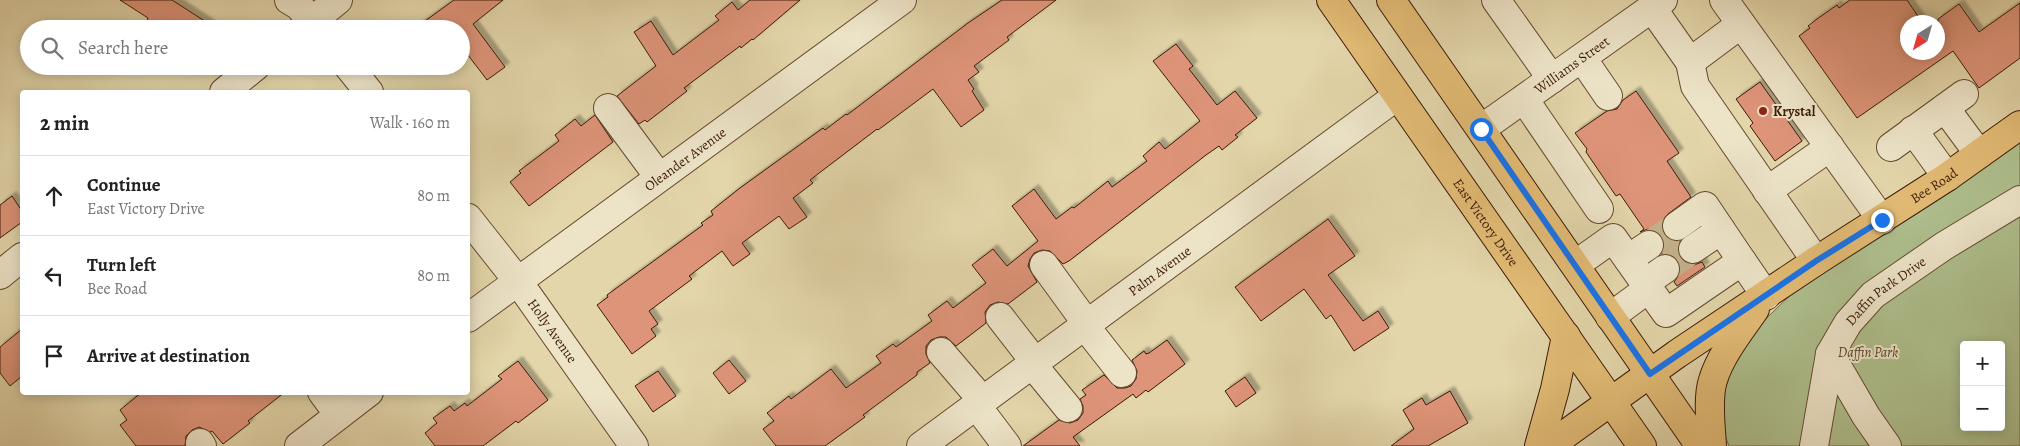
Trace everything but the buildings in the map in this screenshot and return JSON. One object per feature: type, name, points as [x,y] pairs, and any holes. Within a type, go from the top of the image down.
[{"type":"main road","name":"East Victory Drive","points":[[1331,0],[1642,446]]},
{"type":"main road","points":[[1391,0],[1700,446]]},
{"type":"main road","name":"Bee Road","points":[[1549,446],[1650,374],[1816,261],[1947,177],[2020,125]]},
{"type":"main road","points":[[1712,446],[1710,415],[1713,381],[1723,359],[1763,298]]},
{"type":"main road","points":[[1539,446],[1555,389],[1566,336]]},
{"type":"street","points":[[289,0],[299,6],[307,20]]},
{"type":"street","points":[[317,20],[338,0]]},
{"type":"street","name":"Oleander Avenue","points":[[470,316],[517,280],[902,0]]},
{"type":"street","points":[[1496,0],[1552,79]]},
{"type":"street","points":[[1724,0],[1882,220]]},
{"type":"street","points":[[1658,4],[1690,62],[1695,86],[1816,261]]},
{"type":"street","name":"Williams Street","points":[[1481,129],[1658,4]]},
{"type":"street","points":[[1690,62],[1741,24]]},
{"type":"street","points":[[1582,58],[1608,96]]},
{"type":"street","points":[[226,90],[245,75]]},
{"type":"street","points":[[355,75],[367,90]]},
{"type":"street","name":"Palm Avenue","points":[[925,445],[1397,96]]},
{"type":"street","points":[[1524,99],[1599,209]]},
{"type":"street","points":[[1891,146],[1954,101],[1979,154]]},
{"type":"street","points":[[608,108],[659,177]]},
{"type":"street","points":[[1913,130],[1947,177]]},
{"type":"street","points":[[1767,191],[1830,147]]},
{"type":"street","name":"Daffin Park Drive","points":[[1830,354],[1848,323],[1873,295],[1944,246],[2020,200]]},
{"type":"street","points":[[1677,226],[1705,206],[1742,261],[1763,298]]},
{"type":"street","name":"Holly Avenue","points":[[470,221],[517,280],[634,446]]},
{"type":"street","points":[[1693,249],[1721,230]]},
{"type":"street","points":[[1575,265],[1613,238],[1639,252],[1666,313],[1742,261]]},
{"type":"street","points":[[0,275],[20,258]]},
{"type":"street","points":[[1044,265],[1122,374]]},
{"type":"street","points":[[1610,316],[1653,280]]},
{"type":"street","points":[[1000,317],[1068,408]]},
{"type":"street","points":[[941,352],[980,403],[1007,446]]},
{"type":"street","points":[[1814,446],[1830,354]]},
{"type":"street","points":[[1830,354],[1866,416],[1887,446]]},
{"type":"street","points":[[324,395],[339,415]]},
{"type":"street","points":[[299,446],[365,395]]},
{"type":"green space","name":"Daffin Park","points":[[2020,141],[2020,446],[1729,446],[1719,420],[1718,400],[1740,344],[1806,280]]},
{"type":"tunnel","points":[[1649,245],[1677,226]]},
{"type":"tunnel","points":[[1665,269],[1693,249]]},
{"type":"place","name":"Krystal","points":[[1763,111]]},
{"type":"route","points":[[1481,129],[1650,374],[1816,261],[1882,220]]}]
